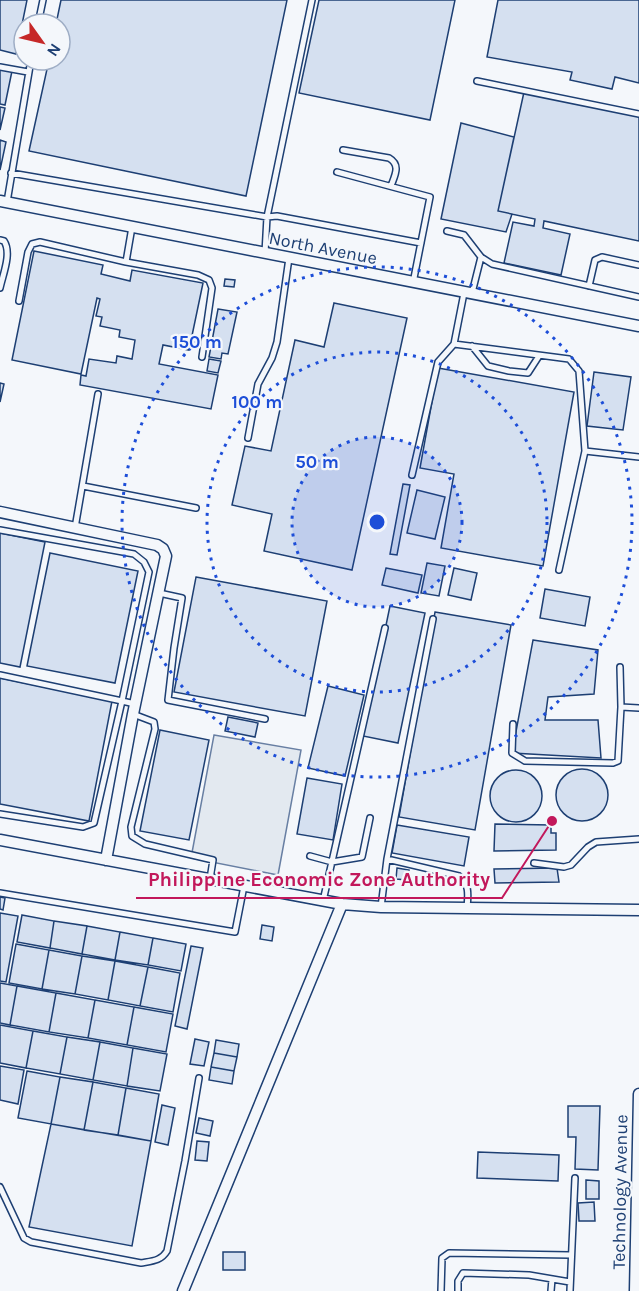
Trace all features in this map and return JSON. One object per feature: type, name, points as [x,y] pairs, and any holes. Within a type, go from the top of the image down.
[{"type":"street","name":"North Avenue","points":[[3,201],[639,326]]},
{"type":"street","points":[[0,512],[157,545],[163,549],[166,556],[106,860]]},
{"type":"street","points":[[0,840],[342,904],[639,910]]},
{"type":"street","points":[[183,1291],[342,904]]},
{"type":"street","name":"Technology Avenue","points":[[635,1291],[639,1094]]},
{"type":"lane","points":[[265,253],[267,217],[312,0]]},
{"type":"lane","points":[[3,201],[12,173],[28,72]]},
{"type":"lane","points":[[477,81],[639,114]]},
{"type":"lane","points":[[343,150],[389,158],[395,162],[397,166],[391,186]]},
{"type":"lane","points":[[337,172],[430,197],[413,283]]},
{"type":"lane","points":[[12,173],[267,217],[277,216],[421,243]]},
{"type":"lane","points":[[126,262],[132,227]]},
{"type":"lane","points":[[447,231],[464,234],[481,256],[492,264],[639,297]]},
{"type":"lane","points":[[0,240],[4,241],[8,252],[0,288]]},
{"type":"lane","points":[[19,301],[28,252],[32,244],[40,242],[126,262],[198,275],[209,280],[212,288],[202,357]]},
{"type":"lane","points":[[412,476],[438,362],[454,344],[481,256]]},
{"type":"lane","points":[[590,286],[596,260],[602,257],[639,265]]},
{"type":"lane","points":[[248,438],[258,384],[272,358],[277,342],[289,258]]},
{"type":"lane","points":[[454,344],[569,359],[579,371],[585,451],[559,570]]},
{"type":"lane","points":[[472,346],[488,366],[509,371],[528,373],[539,356]]},
{"type":"lane","points":[[75,528],[98,394]]},
{"type":"lane","points":[[585,451],[639,457]]},
{"type":"lane","points":[[82,486],[196,508]]},
{"type":"lane","points":[[0,530],[134,554],[144,562],[149,572],[94,823],[83,826],[0,813]]},
{"type":"lane","points":[[157,593],[182,598],[168,699],[265,718]]},
{"type":"lane","points":[[381,906],[387,859],[433,619]]},
{"type":"lane","points":[[323,901],[385,628]]},
{"type":"lane","points":[[513,724],[512,753],[525,761],[613,763],[618,761],[621,707],[620,667]]},
{"type":"lane","points":[[0,675],[122,701],[154,722],[155,729],[131,827],[132,836],[145,844],[213,860],[210,879]]},
{"type":"lane","points":[[621,707],[639,708]]},
{"type":"lane","points":[[310,856],[332,862],[362,857],[370,818]]},
{"type":"lane","points":[[534,863],[564,867],[571,865],[596,842],[639,839]]},
{"type":"lane","points":[[387,859],[459,876],[466,881],[467,908]]},
{"type":"lane","points":[[0,893],[235,932],[244,886]]},
{"type":"lane","points":[[0,1187],[24,1238],[31,1242],[141,1263],[156,1261],[164,1257],[186,1161],[199,1078]]},
{"type":"lane","points":[[570,1291],[575,1178]]},
{"type":"lane","points":[[441,1291],[442,1258],[449,1253],[570,1255]]},
{"type":"lane","points":[[458,1291],[458,1281],[463,1273],[529,1275],[570,1282]]},
{"type":"lane","points":[[551,1291],[552,1279]]},
{"type":"shaded area","points":[[214,735],[301,750],[278,875],[191,858]]},
{"type":"building","points":[[0,0],[27,0],[25,12],[12,12],[12,53],[0,50]]},
{"type":"building","points":[[61,0],[287,0],[246,196],[29,151],[46,72],[72,72],[72,12],[58,12]]},
{"type":"building","points":[[319,0],[455,0],[430,120],[299,93]]},
{"type":"building","points":[[498,0],[639,0],[639,83],[615,77],[612,89],[570,80],[572,72],[487,57]]},
{"type":"building","points":[[0,68],[12,71],[5,105],[0,104]]},
{"type":"building","points":[[524,92],[639,116],[639,241],[544,221],[543,228],[570,234],[561,275],[504,263],[513,222],[534,226],[535,219],[498,211]]},
{"type":"building","points":[[0,107],[5,108],[0,130]]},
{"type":"building","points":[[461,123],[514,137],[498,211],[512,214],[506,232],[441,219]]},
{"type":"building","points":[[0,140],[6,142],[0,170]]},
{"type":"building","points":[[34,251],[103,265],[101,274],[130,281],[132,270],[203,283],[189,350],[163,345],[159,364],[218,375],[211,409],[80,385],[81,375],[86,376],[89,359],[116,363],[117,356],[132,359],[135,340],[119,337],[120,330],[100,326],[102,317],[96,316],[100,299],[97,298],[81,374],[12,360]]},
{"type":"building","points":[[225,279],[235,280],[234,287],[224,286]]},
{"type":"building","points":[[334,303],[407,318],[352,570],[264,551],[272,514],[232,505],[245,446],[271,451],[295,340],[324,347]]},
{"type":"building","points":[[218,309],[237,312],[228,354],[222,353],[221,359],[209,357]]},
{"type":"building","points":[[209,359],[221,361],[218,373],[207,371]]},
{"type":"building","points":[[438,368],[574,392],[543,566],[441,548],[454,474],[420,468]]},
{"type":"building","points":[[594,372],[631,377],[623,430],[587,426]]},
{"type":"building","points":[[0,383],[4,384],[0,402]]},
{"type":"building","points":[[403,484],[410,485],[397,555],[390,554]]},
{"type":"building","points":[[417,490],[445,497],[435,539],[407,533]]},
{"type":"building","points":[[0,533],[45,542],[20,667],[0,663]]},
{"type":"building","points":[[50,553],[138,571],[115,683],[27,666]]},
{"type":"building","points":[[427,563],[445,566],[439,596],[421,593]]},
{"type":"building","points":[[386,568],[422,575],[418,593],[382,585]]},
{"type":"building","points":[[454,568],[477,573],[471,600],[448,595]]},
{"type":"building","points":[[196,577],[327,601],[305,716],[174,692]]},
{"type":"building","points":[[545,589],[590,597],[585,626],[540,618]]},
{"type":"building","points":[[390,606],[425,613],[398,743],[363,736]]},
{"type":"building","points":[[435,612],[511,625],[475,830],[399,817]]},
{"type":"building","points":[[533,640],[598,650],[594,694],[548,697],[545,720],[598,720],[601,758],[512,753]]},
{"type":"building","points":[[0,678],[112,701],[89,821],[0,804]]},
{"type":"building","points":[[328,686],[364,695],[345,776],[308,768]]},
{"type":"building","points":[[228,717],[258,723],[255,737],[225,731]]},
{"type":"building","points":[[160,730],[209,740],[189,840],[140,831]]},
{"type":"building","points":[[577,769],[587,769],[601,776],[608,795],[601,814],[587,821],[577,821],[567,817],[560,810],[556,800],[556,790],[560,780],[567,773]]},
{"type":"building","points":[[511,770],[521,770],[535,777],[542,796],[535,815],[521,822],[511,822],[501,818],[494,811],[490,801],[490,791],[494,781],[501,774]]},
{"type":"building","points":[[307,778],[342,784],[333,840],[297,834]]},
{"type":"building","points":[[495,824],[551,825],[551,833],[556,833],[556,850],[494,851]]},
{"type":"building","points":[[397,825],[469,837],[464,866],[392,853]]},
{"type":"building","points":[[397,868],[409,870],[407,880],[396,879]]},
{"type":"building","points":[[557,868],[559,882],[495,883],[494,869]]},
{"type":"building","points":[[0,897],[5,898],[3,910],[0,909]]},
{"type":"building","points":[[0,913],[18,916],[6,982],[0,981]]},
{"type":"building","points":[[22,915],[54,921],[50,948],[17,942]]},
{"type":"building","points":[[54,921],[87,926],[82,954],[50,948]]},
{"type":"building","points":[[262,925],[274,927],[272,941],[260,939]]},
{"type":"building","points":[[87,926],[120,932],[115,960],[82,954]]},
{"type":"building","points":[[120,932],[153,938],[148,965],[115,960]]},
{"type":"building","points":[[153,938],[186,944],[181,971],[148,965]]},
{"type":"building","points":[[16,944],[49,950],[42,989],[9,983]]},
{"type":"building","points":[[191,946],[203,948],[187,1029],[175,1026]]},
{"type":"building","points":[[49,950],[82,956],[75,994],[42,989]]},
{"type":"building","points":[[82,956],[115,961],[108,1000],[75,994]]},
{"type":"building","points":[[115,961],[148,967],[140,1006],[108,1000]]},
{"type":"building","points":[[148,967],[180,973],[173,1012],[140,1006]]},
{"type":"building","points":[[0,983],[17,986],[10,1025],[0,1023]]},
{"type":"building","points":[[17,986],[56,993],[49,1032],[10,1025]]},
{"type":"building","points":[[56,993],[95,1000],[88,1038],[49,1032]]},
{"type":"building","points":[[95,1000],[134,1007],[127,1045],[88,1038]]},
{"type":"building","points":[[134,1007],[173,1014],[166,1052],[127,1045]]},
{"type":"building","points":[[0,1025],[33,1031],[26,1068],[0,1063]]},
{"type":"building","points":[[33,1031],[67,1037],[60,1074],[26,1068]]},
{"type":"building","points":[[67,1037],[100,1042],[93,1080],[60,1074]]},
{"type":"building","points":[[195,1039],[209,1042],[204,1066],[190,1064]]},
{"type":"building","points":[[216,1040],[239,1044],[237,1057],[214,1053]]},
{"type":"building","points":[[100,1042],[133,1048],[127,1086],[93,1080]]},
{"type":"building","points":[[133,1048],[167,1054],[160,1091],[127,1086]]},
{"type":"building","points":[[214,1053],[237,1057],[234,1071],[211,1067]]},
{"type":"building","points":[[0,1066],[24,1070],[18,1104],[0,1100]]},
{"type":"building","points":[[211,1067],[234,1071],[232,1084],[209,1080]]},
{"type":"building","points":[[27,1071],[60,1077],[51,1124],[18,1118]]},
{"type":"building","points":[[60,1077],[93,1082],[84,1130],[51,1124]]},
{"type":"building","points":[[93,1082],[126,1088],[118,1135],[84,1130]]},
{"type":"building","points":[[126,1088],[159,1094],[151,1141],[118,1135]]},
{"type":"building","points":[[162,1105],[175,1108],[168,1145],[155,1142]]},
{"type":"building","points":[[568,1106],[600,1106],[598,1170],[575,1169],[576,1137],[568,1137]]},
{"type":"building","points":[[199,1118],[213,1121],[210,1136],[196,1133]]},
{"type":"building","points":[[51,1124],[151,1141],[132,1246],[29,1227]]},
{"type":"building","points":[[197,1141],[209,1142],[207,1161],[195,1160]]},
{"type":"building","points":[[478,1152],[559,1155],[558,1181],[477,1178]]},
{"type":"building","points":[[586,1180],[599,1181],[599,1199],[586,1199]]},
{"type":"building","points":[[594,1202],[595,1221],[579,1221],[578,1203]]},
{"type":"building","points":[[223,1252],[245,1252],[245,1270],[223,1270]]},
{"type":"place","name":"Philippine Economic Zone Authority","points":[[552,821]]}]
